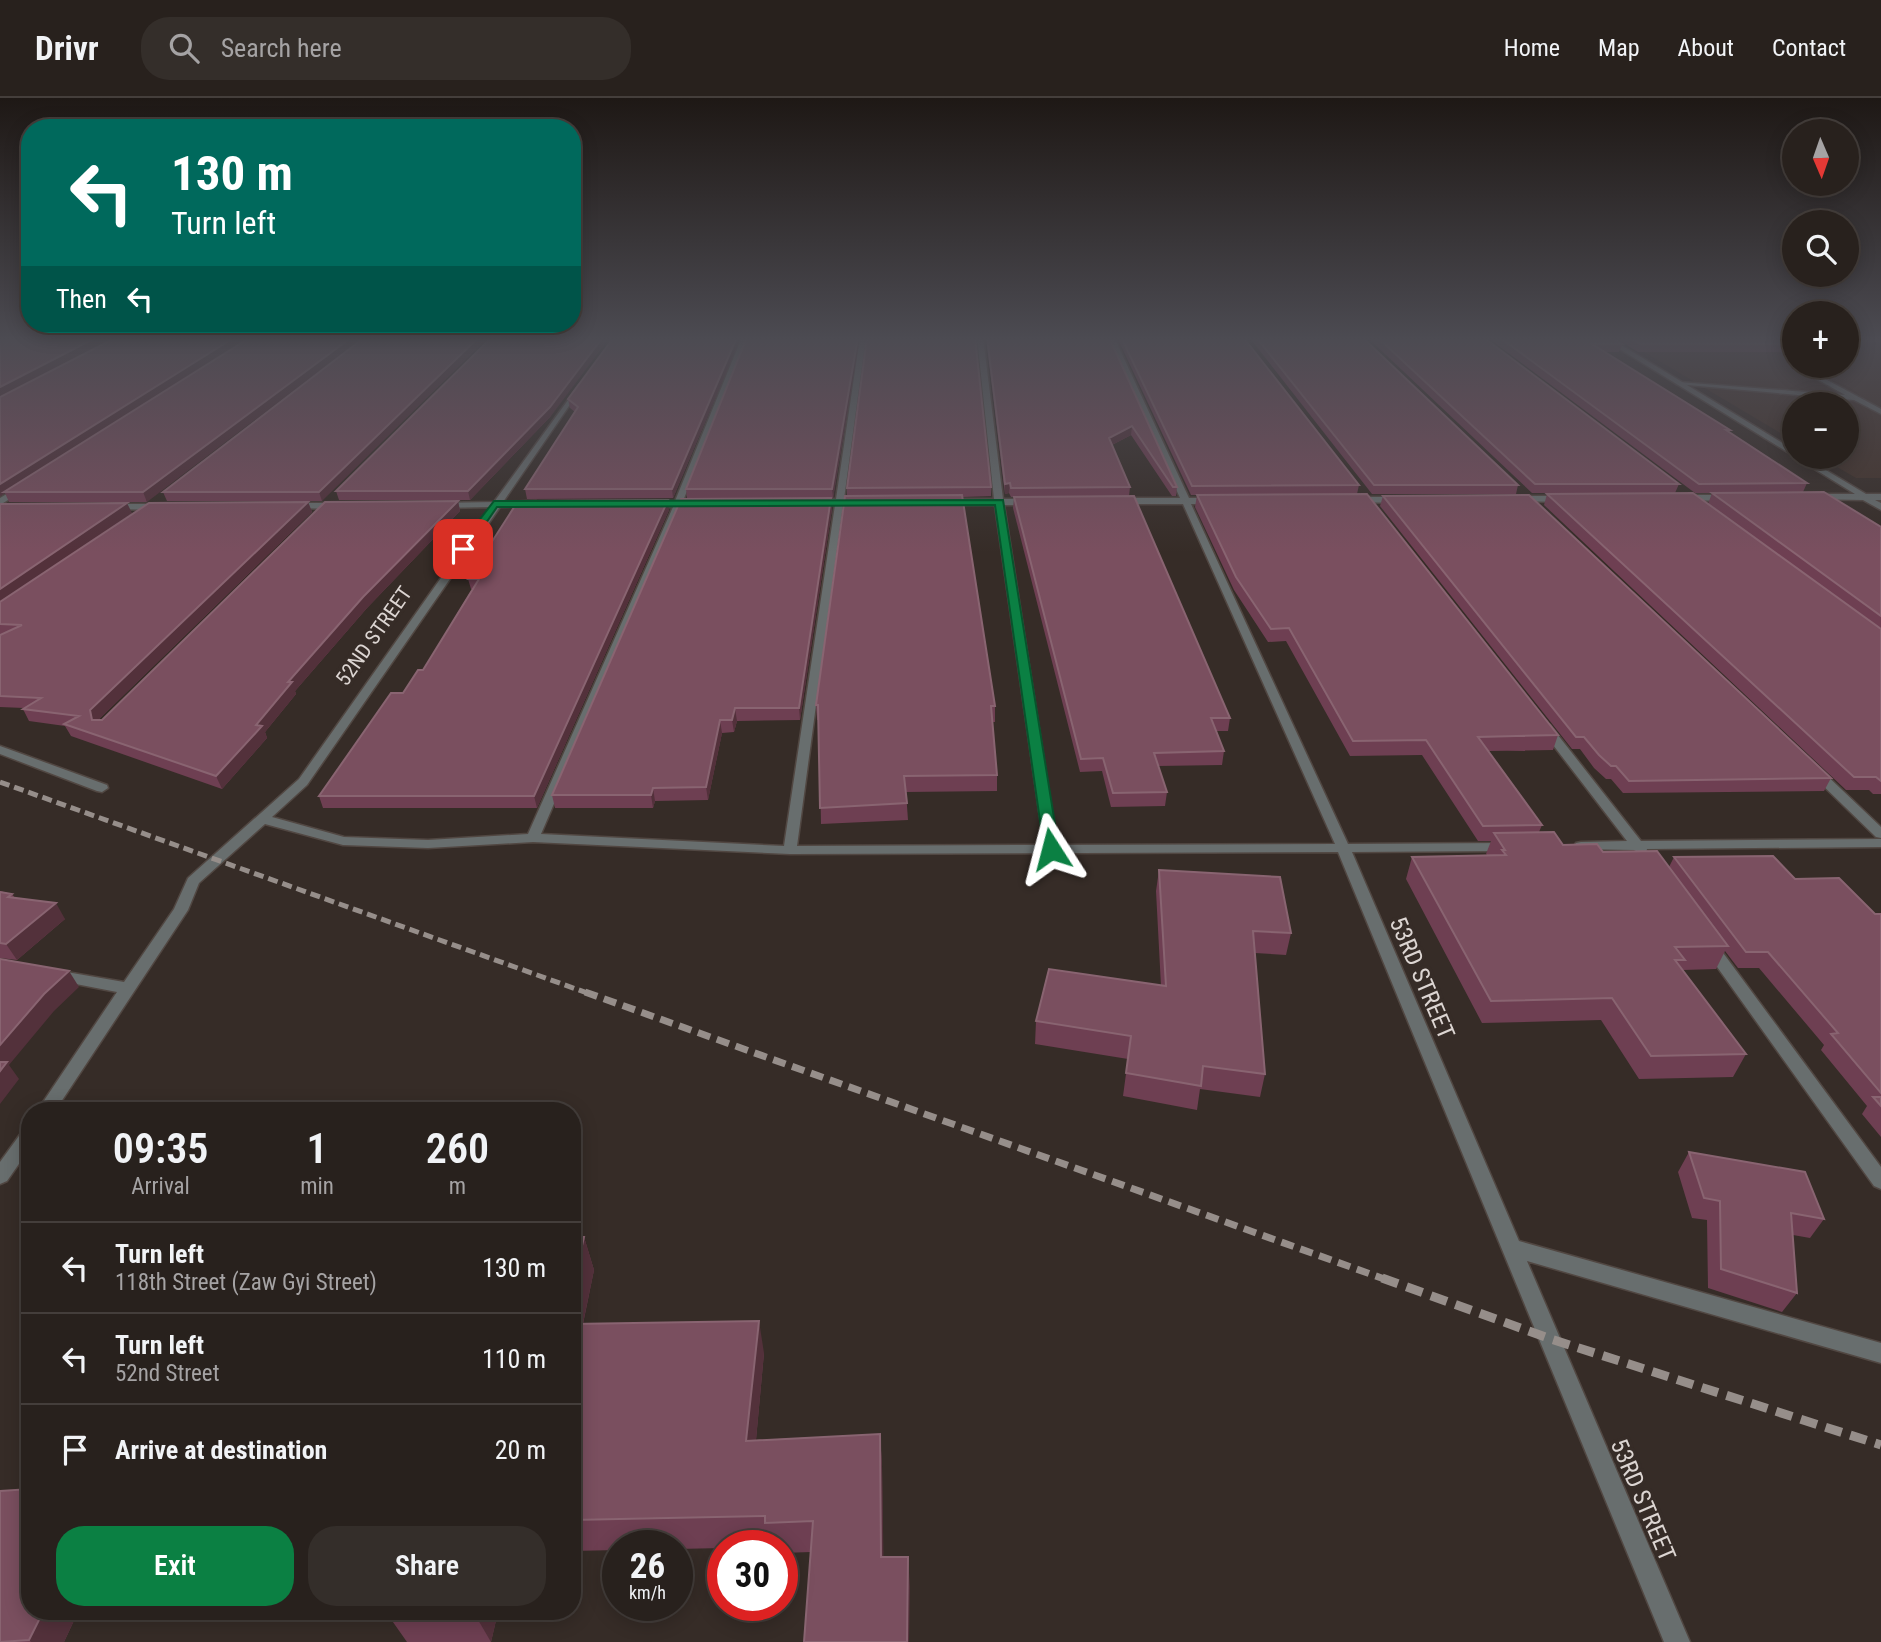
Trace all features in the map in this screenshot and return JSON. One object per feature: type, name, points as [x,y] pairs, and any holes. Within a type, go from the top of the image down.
[{"type":"street","name":"52ND STREET","points":[[52,1102],[181,910],[193,881],[303,782],[562,409]]},
{"type":"street","points":[[533,838],[678,504],[716,409]]},
{"type":"street","points":[[790,850],[853,409]]},
{"type":"street","points":[[988,409],[999,502],[1051,849]]},
{"type":"street","name":"53RD STREET","points":[[1145,409],[1344,849],[1677,1642]]},
{"type":"street","points":[[1720,409],[1782,447]]},
{"type":"street","points":[[1819,469],[1881,507]]},
{"type":"street","points":[[0,502],[34,481]]},
{"type":"street","points":[[1360,489],[1373,505]]},
{"type":"street","points":[[1519,489],[1539,509]]},
{"type":"street","points":[[1682,490],[1704,506]]},
{"type":"street","points":[[313,516],[332,496]]},
{"type":"street","points":[[1799,497],[1881,497]]},
{"type":"street","points":[[1665,498],[1745,498]]},
{"type":"street","points":[[139,514],[161,499]]},
{"type":"street","points":[[1502,499],[1570,499]]},
{"type":"street","points":[[1341,500],[1373,505],[1409,500]]},
{"type":"street","points":[[1107,501],[1230,501]]},
{"type":"street","points":[[800,503],[868,502]]},
{"type":"street","points":[[934,502],[1040,502]]},
{"type":"street","points":[[639,504],[705,503]]},
{"type":"street","points":[[428,505],[547,504]]},
{"type":"street","points":[[282,506],[349,506]]},
{"type":"street","points":[[95,507],[176,507]]},
{"type":"street","points":[[0,508],[14,508]]},
{"type":"street","points":[[1536,716],[1641,850]]},
{"type":"street","points":[[0,750],[102,788]]},
{"type":"street","points":[[1811,767],[1881,834]]},
{"type":"street","points":[[263,819],[343,841],[428,844],[533,838],[790,850],[1525,846]]},
{"type":"street","points":[[1567,846],[1641,850],[1881,843]]},
{"type":"street","points":[[1702,934],[1881,1181]]},
{"type":"street","points":[[42,972],[128,988]]},
{"type":"street","points":[[0,1176],[21,1147]]},
{"type":"street","points":[[1512,1248],[1881,1353]]},
{"type":"shaded area","points":[[1740,409],[1782,409],[1782,434]]},
{"type":"shaded area","points":[[1859,409],[1881,409],[1881,478],[1856,478],[1841,469],[1859,469]]},
{"type":"building","points":[[0,409],[120,409],[0,484]]},
{"type":"building","points":[[136,409],[255,409],[143,492],[4,492]]},
{"type":"building","points":[[271,409],[405,409],[319,492],[163,492]]},
{"type":"building","points":[[419,409],[548,409],[468,491],[336,491]]},
{"type":"building","points":[[577,409],[706,409],[672,489],[525,489]]},
{"type":"building","points":[[718,409],[846,409],[832,489],[686,489]]},
{"type":"building","points":[[857,409],[983,409],[991,487],[847,488]]},
{"type":"building","points":[[996,409],[1142,409],[1177,487],[1173,487],[1132,426],[1109,438],[1130,487],[1011,488],[1010,483],[1005,484]]},
{"type":"building","points":[[1155,409],[1299,409],[1359,485],[1192,486]]},
{"type":"building","points":[[1313,409],[1438,409],[1518,485],[1374,485]]},
{"type":"building","points":[[1454,409],[1579,409],[1679,484],[1535,484]]},
{"type":"building","points":[[1597,409],[1696,409],[1730,430],[1726,430],[1782,469],[1807,483],[1699,484]]},
{"type":"building","points":[[1824,492],[1881,527],[1881,616],[1712,493]]},
{"type":"building","points":[[1693,493],[1881,629],[1881,781],[1876,777],[1854,777],[1547,494]]},
{"type":"building","points":[[1367,494],[1558,735],[1478,737],[1542,825],[1483,826],[1426,740],[1353,741],[1289,628],[1271,629],[1236,577],[1197,495]]},
{"type":"building","points":[[962,495],[995,706],[991,706],[997,775],[904,776],[907,803],[820,808],[816,705],[845,496]]},
{"type":"building","points":[[1529,495],[1831,778],[1629,781],[1616,766],[1611,766],[1599,755],[1584,737],[1576,737],[1383,496]]},
{"type":"building","points":[[1134,496],[1230,718],[1211,718],[1224,751],[1154,753],[1167,792],[1113,793],[1103,758],[1081,759],[1014,497]]},
{"type":"building","points":[[831,498],[799,708],[735,708],[732,720],[720,720],[706,787],[653,788],[651,795],[552,795],[681,499]]},
{"type":"building","points":[[668,500],[534,796],[319,796],[391,693],[403,693],[418,670],[423,670],[479,579],[468,579],[518,501]]},
{"type":"building","points":[[458,501],[363,597],[288,682],[292,682],[256,725],[262,726],[216,776],[64,724],[79,716],[23,709],[41,698],[0,696],[0,635],[22,625],[0,624],[0,602],[149,503],[308,502],[90,710],[92,720],[102,720],[325,502]]},
{"type":"building","points":[[127,503],[0,589],[0,504]]},
{"type":"building","points":[[1554,832],[1563,845],[1597,844],[1603,852],[1657,851],[1728,946],[1675,947],[1685,960],[1675,960],[1746,1054],[1651,1056],[1612,998],[1491,1001],[1412,857],[1506,855],[1494,833]]},
{"type":"building","points":[[1773,856],[1795,879],[1839,878],[1875,914],[1881,914],[1881,1093],[1831,1034],[1838,1033],[1768,952],[1746,952],[1674,857]]},
{"type":"building","points":[[1159,870],[1280,877],[1291,933],[1253,931],[1265,1074],[1203,1066],[1201,1086],[1126,1073],[1131,1036],[1036,1021],[1049,969],[1166,986]]},
{"type":"building","points":[[0,892],[12,894],[8,897],[56,903],[6,944],[0,943]]},
{"type":"building","points":[[0,959],[69,971],[44,994],[0,1045]]},
{"type":"building","points":[[0,1062],[7,1062],[0,1071]]},
{"type":"building","points":[[1873,1097],[1881,1097],[1881,1106]]},
{"type":"building","points":[[1689,1152],[1805,1172],[1824,1219],[1791,1213],[1797,1293],[1721,1269],[1720,1201],[1704,1198]]},
{"type":"building","points":[[759,1321],[746,1441],[880,1434],[881,1557],[908,1557],[907,1642],[804,1642],[813,1521],[765,1523],[765,1516],[581,1520],[581,1324]]},
{"type":"building","points":[[21,1490],[21,1620],[39,1620],[29,1640],[0,1642],[0,1491]]},
{"type":"railway","points":[[0,782],[590,994]]},
{"type":"railway","points":[[585,992],[1387,1280]]},
{"type":"railway","points":[[1382,1278],[1551,1339],[1881,1445]]},
{"type":"route","points":[[463,549],[494,504],[999,502],[1051,849]]}]
